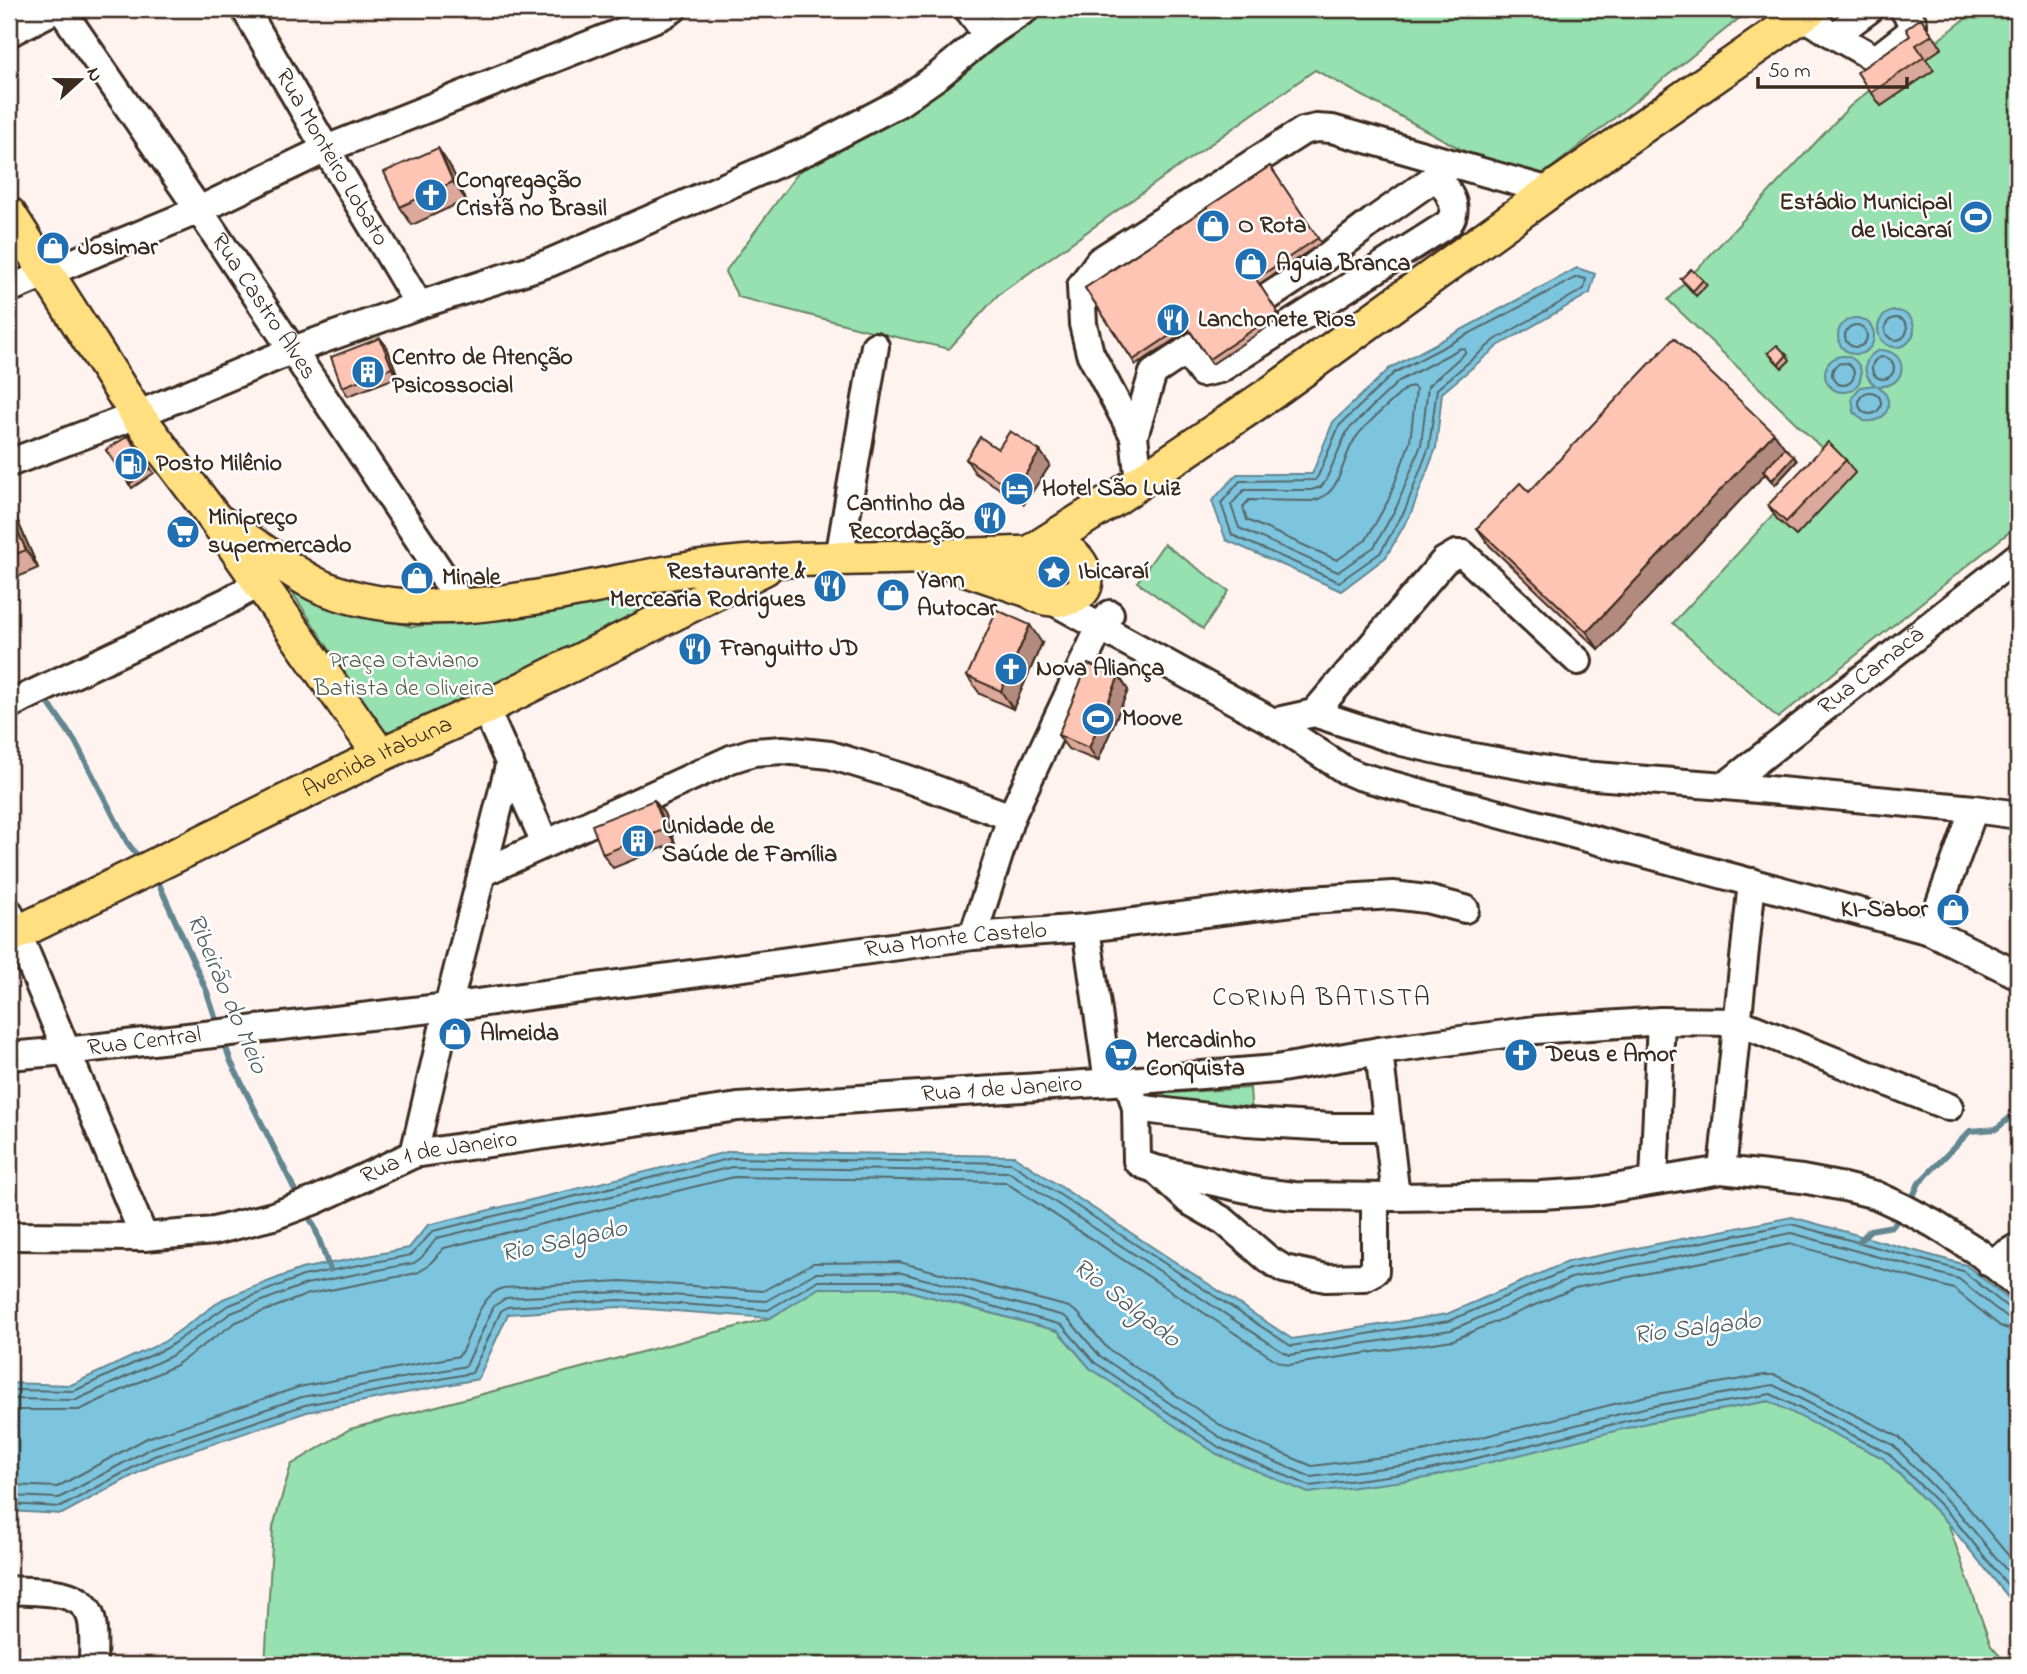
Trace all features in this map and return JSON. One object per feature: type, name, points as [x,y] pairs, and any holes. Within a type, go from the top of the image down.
[{"type":"main road","points":[[1042,596],[1024,581],[1023,572],[1027,557],[1033,550],[1275,391],[1549,191],[1806,12]]},
{"type":"main road","points":[[9,214],[137,415],[216,520],[380,755]]},
{"type":"main road","points":[[930,556],[1063,601],[1082,590],[1084,573],[1127,490]]},
{"type":"main road","points":[[216,520],[304,578],[324,588],[394,604],[463,606],[536,597],[669,572],[782,560],[930,556],[1046,547],[1061,550],[1076,559],[1084,573]]},
{"type":"main road","name":"Avenida Itabuna","points":[[11,927],[147,869],[380,755],[485,708],[782,560]]},
{"type":"street","points":[[9,33],[59,9]]},
{"type":"street","name":"Rua Castro Alves","points":[[59,9],[199,210],[463,606]]},
{"type":"street","name":"Rua Monteiro Lobato","points":[[245,9],[419,305]]},
{"type":"street","points":[[968,9],[987,35]]},
{"type":"street","points":[[9,463],[137,415],[293,350],[549,263],[809,150],[899,103],[939,75],[987,35],[1026,9]]},
{"type":"street","points":[[1835,35],[1870,9]]},
{"type":"street","points":[[1806,12],[1835,35],[1871,57],[1877,57],[1913,30],[1913,23],[1903,9]]},
{"type":"street","points":[[9,289],[199,210],[326,149],[664,11]]},
{"type":"street","points":[[1134,436],[1090,353],[1083,324],[1081,286],[1099,261],[1303,131],[1332,129],[1446,170],[1549,191]]},
{"type":"street","points":[[1127,490],[1134,436],[1153,373],[1309,270],[1446,170]]},
{"type":"street","points":[[1186,351],[1202,373],[1220,369],[1449,223],[1455,207],[1446,170]]},
{"type":"street","points":[[839,558],[875,346]]},
{"type":"street","points":[[1314,713],[1444,561],[1456,554],[1463,554],[1578,661]]},
{"type":"street","name":"Rua Camacã","points":[[1725,786],[2018,556]]},
{"type":"street","points":[[974,936],[1012,817],[1105,621],[1084,573]]},
{"type":"street","points":[[9,705],[226,602],[260,583]]},
{"type":"street","points":[[1042,596],[1105,621],[1134,645],[1273,722],[1345,770],[1359,776],[1930,931],[2018,975]]},
{"type":"street","points":[[485,708],[545,843]]},
{"type":"street","points":[[1273,722],[1314,713],[1402,742],[1569,774],[1725,786],[2018,815]]},
{"type":"street","points":[[482,873],[731,759],[753,752],[783,750],[830,755],[905,778],[1012,817]]},
{"type":"street","points":[[414,1154],[510,762]]},
{"type":"street","points":[[1930,931],[1974,809]]},
{"type":"street","points":[[1722,1170],[1752,882]]},
{"type":"street","name":"Rua Monte Castelo","points":[[448,1007],[974,936],[1086,928],[1360,896],[1404,896],[1465,909]]},
{"type":"street","points":[[9,1236],[144,1237],[11,927]]},
{"type":"street","points":[[1086,928],[1118,1081],[1136,1108],[1137,1161],[1143,1166],[1261,1192],[1294,1196],[1385,1197],[1590,1192],[1722,1170],[1802,1179],[1876,1195],[1909,1210],[1965,1244],[2018,1285]]},
{"type":"street","name":"Rua Central","points":[[9,1056],[448,1007]]},
{"type":"street","points":[[1654,1180],[1661,1021]]},
{"type":"street","name":"Rua 1 de Janeiro","points":[[144,1237],[214,1231],[247,1224],[316,1200],[414,1154],[738,1107],[1276,1069],[1379,1051],[1535,1030],[1661,1021],[1738,1022]]},
{"type":"street","points":[[1738,1022],[1949,1107]]},
{"type":"street","points":[[1155,1169],[1189,1201],[1224,1221],[1268,1259],[1284,1269],[1326,1278],[1364,1277],[1374,1271],[1385,1197],[1388,1127],[1379,1051]]},
{"type":"street","points":[[1136,1108],[1247,1122],[1388,1127]]},
{"type":"street","points":[[1990,1263],[2018,1247]]},
{"type":"street","points":[[9,1590],[64,1594],[79,1599],[92,1617],[93,1665]]},
{"type":"green space","points":[[1048,9],[1751,9],[1529,186],[1315,70],[998,295],[949,349],[738,297],[725,272],[806,162],[944,87]]},
{"type":"green space","points":[[1978,9],[2018,9],[2018,525],[1778,718],[1673,623],[1829,455],[1668,300],[1849,107],[1919,50],[1915,43],[1931,32],[1937,41]]},
{"type":"green space","points":[[1164,544],[1229,591],[1203,629],[1137,582]]},
{"type":"green space","name":"Praça Otaviano Batista de Oliveira","points":[[731,572],[509,683],[385,735],[292,592],[412,627]]},
{"type":"green space","points":[[1250,1088],[1252,1115],[1139,1095]]},
{"type":"green space","points":[[818,1288],[898,1288],[1058,1331],[1090,1368],[1651,1422],[1769,1401],[1883,1458],[1948,1523],[1991,1646],[2008,1665],[265,1665],[273,1527],[291,1465],[350,1429],[770,1318]]},
{"type":"water","points":[[1577,268],[1595,274],[1590,293],[1498,346],[1442,393],[1436,448],[1411,513],[1386,557],[1341,591],[1226,540],[1212,501],[1237,474],[1312,474],[1333,422],[1390,368]]},
{"type":"water","points":[[1896,311],[1909,316],[1914,329],[1909,342],[1896,347],[1883,342],[1878,329],[1883,316]]},
{"type":"water","points":[[1856,318],[1869,323],[1874,336],[1869,349],[1856,354],[1843,349],[1838,336],[1843,323]]},
{"type":"water","points":[[1880,350],[1897,356],[1900,376],[1888,385],[1878,386],[1887,398],[1884,415],[1879,419],[1864,421],[1854,412],[1852,398],[1860,387],[1875,385],[1867,376],[1866,366],[1870,357]]},
{"type":"water","points":[[1843,356],[1856,361],[1861,374],[1856,387],[1843,392],[1830,387],[1825,374],[1830,361]]},
{"type":"water","name":"Rio Salgado","points":[[731,1151],[1014,1156],[1292,1339],[1447,1314],[1567,1262],[1792,1217],[1966,1265],[2018,1307],[2018,1609],[1948,1523],[1883,1458],[1769,1401],[1651,1422],[1427,1478],[1308,1493],[1217,1454],[1090,1368],[1058,1331],[898,1288],[819,1288],[770,1318],[620,1307],[508,1314],[478,1379],[307,1412],[156,1463],[62,1514],[9,1511],[9,1383],[71,1385],[164,1342],[223,1299],[301,1269],[409,1248],[428,1225]]},
{"type":"building","points":[[2003,9],[2018,9],[2018,13],[2010,19]]},
{"type":"building","points":[[1921,18],[1932,35],[1916,45],[1924,57],[1871,93],[1857,72],[1910,36],[1906,29]]},
{"type":"building","points":[[438,148],[453,182],[400,207],[384,172]]},
{"type":"building","points":[[1270,166],[1318,238],[1256,279],[1278,313],[1209,359],[1186,325],[1133,360],[1085,288]]},
{"type":"building","points":[[1691,269],[1703,280],[1693,291],[1681,279]]},
{"type":"building","name":"Centro de Atenção Psicossocial","points":[[380,338],[392,368],[342,387],[331,357]]},
{"type":"building","points":[[1674,338],[1774,433],[1587,632],[1477,528],[1520,483],[1529,492]]},
{"type":"building","points":[[1777,345],[1787,355],[1779,364],[1768,353]]},
{"type":"building","points":[[1010,431],[1040,451],[1015,491],[966,459],[980,437],[998,449]]},
{"type":"building","name":"Posto Milênio","points":[[128,436],[150,468],[129,484],[106,450]]},
{"type":"building","points":[[1828,442],[1846,460],[1786,522],[1768,505]]},
{"type":"building","points":[[1785,448],[1794,456],[1772,480],[1763,471]]},
{"type":"building","points":[[9,512],[26,550],[9,557]]},
{"type":"building","points":[[997,610],[1030,625],[1001,691],[967,676]]},
{"type":"building","points":[[1088,664],[1119,676],[1089,748],[1058,735]]},
{"type":"building","points":[[654,800],[666,829],[603,854],[592,825]]},
{"type":"waterway","name":"Ribeirão do Meio","points":[[49,704],[75,741],[127,842],[142,862]]},
{"type":"waterway","name":"Ribeirão do Meio","points":[[153,876],[207,992],[218,1026]]},
{"type":"waterway","name":"Ribeirão do Meio","points":[[223,1039],[231,1062],[300,1200]]},
{"type":"waterway","points":[[1909,1205],[1919,1183],[1970,1131],[1996,1129],[2018,1111]]},
{"type":"waterway","name":"Ribeirão do Meio","points":[[305,1209],[330,1270]]},
{"type":"waterway","points":[[1859,1242],[1870,1230],[1893,1226],[1902,1213]]},
{"type":"place","name":"Congregação Cristã no Brasil","points":[[431,195]]},
{"type":"place","name":"Estádio Municipal de Ibicaraí","points":[[1976,217]]},
{"type":"place","name":"O Rota","points":[[1213,226]]},
{"type":"place","name":"Josimar","points":[[53,248]]},
{"type":"place","name":"Aguia Branca","points":[[1251,264]]},
{"type":"place","name":"Lanchonete Rios","points":[[1173,320]]},
{"type":"place","name":"Centro de Atenção Psicossocial","points":[[368,372]]},
{"type":"place","name":"Posto Milênio","points":[[131,464]]},
{"type":"place","name":"Hotel São Luiz","points":[[1017,489]]},
{"type":"place","name":"Cantinho da Recordação","points":[[990,518]]},
{"type":"place","name":"Minipreço supermercado","points":[[183,532]]},
{"type":"place","name":"Ibicaraí","points":[[1054,572]]},
{"type":"place","name":"Minale","points":[[417,578]]},
{"type":"place","name":"Restaurante & Mercearia Rodrigues","points":[[830,586]]},
{"type":"place","name":"Yann Autocar","points":[[893,595]]},
{"type":"place","name":"Franguitto JD","points":[[695,649]]},
{"type":"place","name":"Nova Aliança","points":[[1011,669]]},
{"type":"place","name":"Moove","points":[[1098,719]]},
{"type":"place","name":"Unidade de Saúde de Família","points":[[638,841]]},
{"type":"place","name":"KI-Sabor","points":[[1953,910]]},
{"type":"place","name":"Almeida","points":[[455,1034]]},
{"type":"place","name":"Mercadinho Conquista","points":[[1121,1055]]},
{"type":"place","name":"Deus e Amor","points":[[1521,1055]]},
{"type":"district","name":"CORINA BATISTA","points":[[1322,999]]}]
